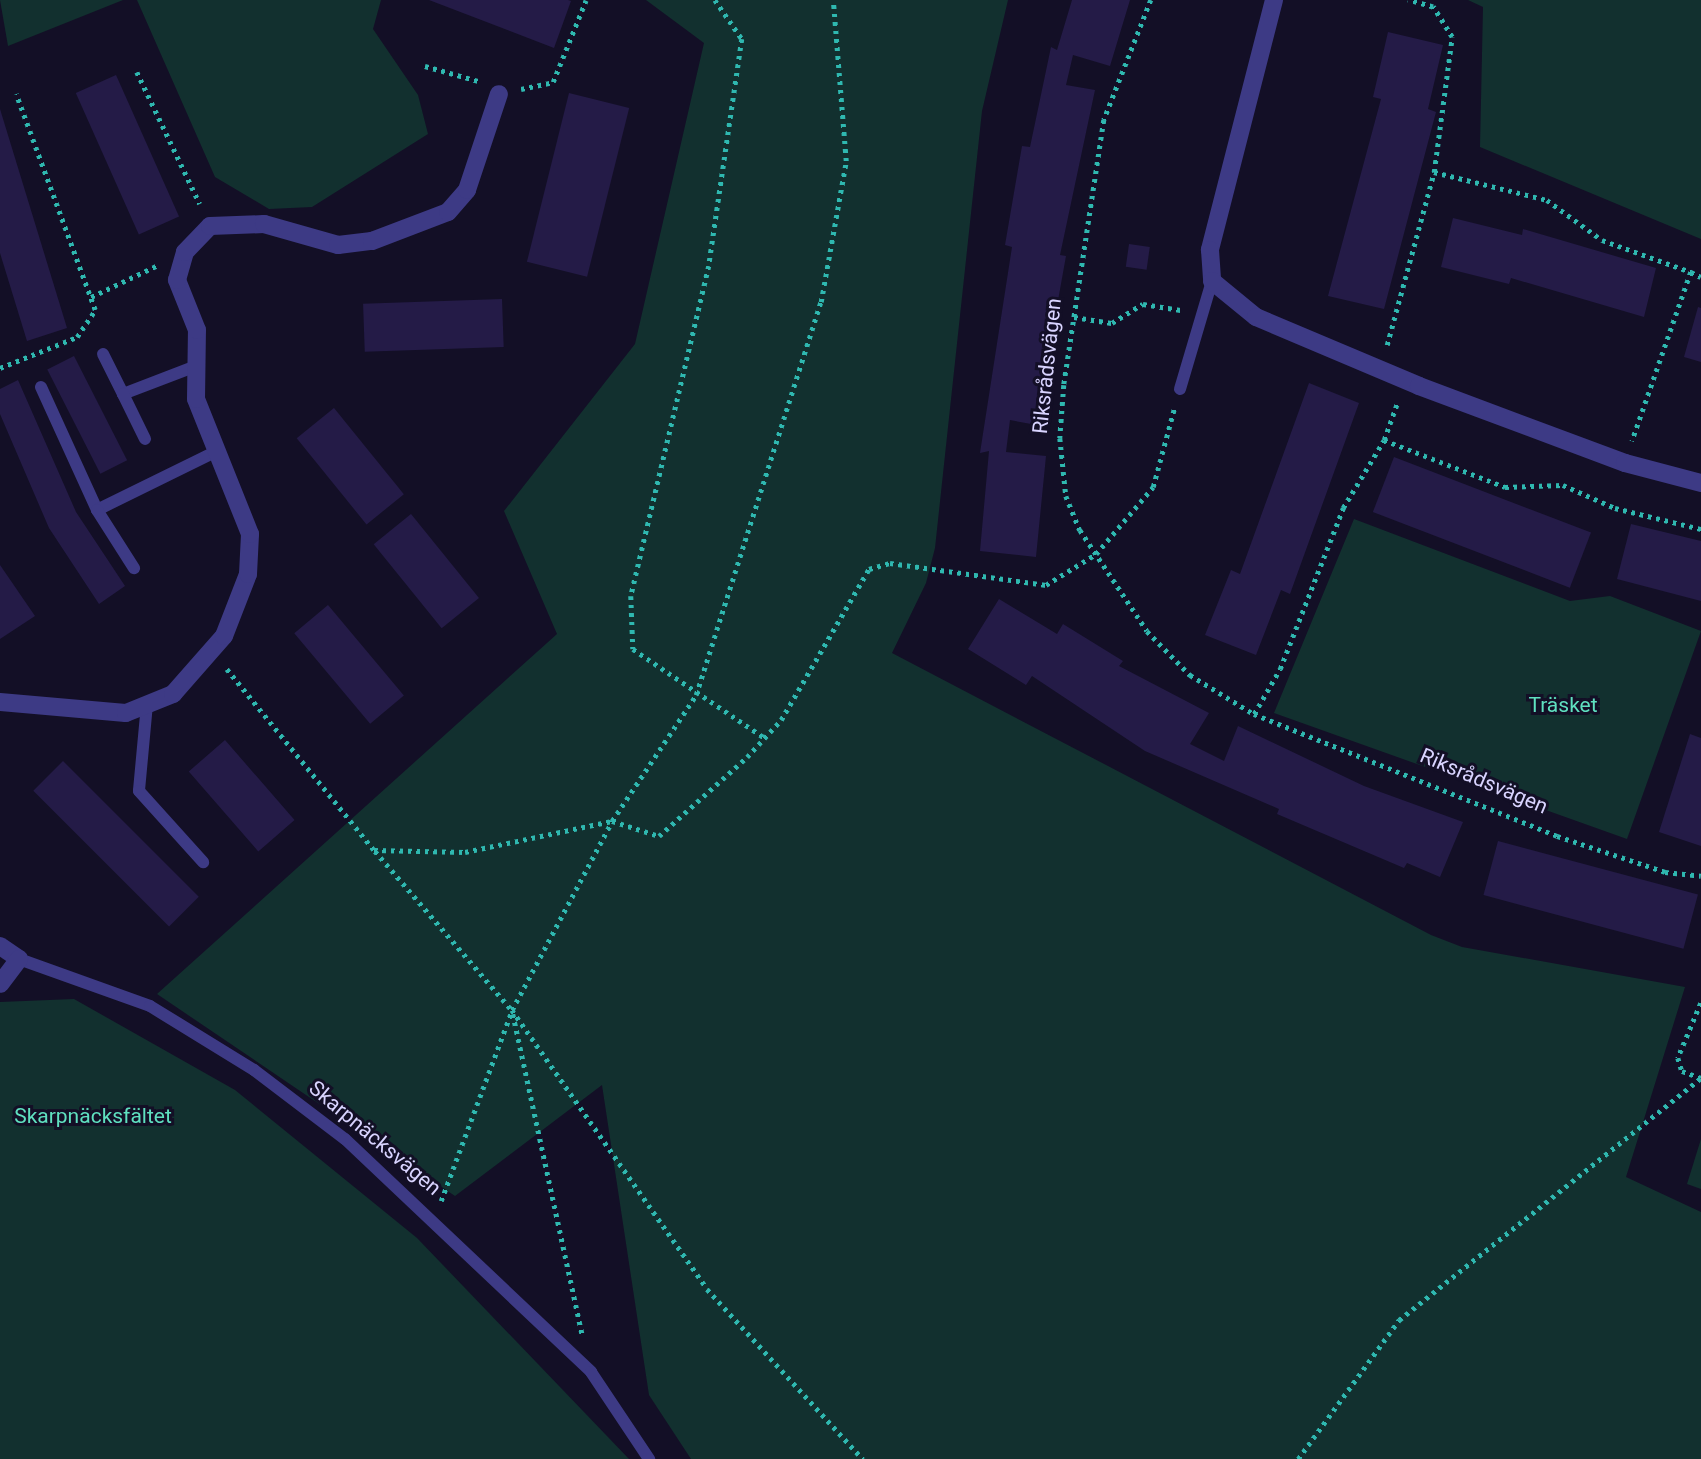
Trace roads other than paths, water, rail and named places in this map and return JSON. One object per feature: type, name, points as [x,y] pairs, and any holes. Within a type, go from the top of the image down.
[{"type":"street","points":[[1274,0],[1210,250],[1212,281],[1256,317],[1380,370],[1625,463],[1701,483]]},
{"type":"street","points":[[0,702],[126,713],[173,694],[209,659],[248,575],[250,534],[196,399],[197,330],[177,280],[185,252],[210,226],[264,224],[338,245],[372,241],[448,212],[467,190],[499,94]]},
{"type":"street","name":"Skarpnäcksvägen","points":[[0,946],[19,959]]},
{"type":"street","points":[[0,984],[19,959]]},
{"type":"lane","points":[[1180,388],[1198,315],[1212,281]]},
{"type":"lane","points":[[103,354],[145,439]]},
{"type":"lane","points":[[123,394],[196,366]]},
{"type":"lane","points":[[41,387],[97,510],[134,568]]},
{"type":"lane","points":[[97,510],[217,451]]},
{"type":"lane","points":[[147,705],[139,791],[203,862]]},
{"type":"lane","name":"Skarpnäcksvägen","points":[[19,959],[150,1006],[254,1070],[434,1218],[591,1372],[649,1459]]},
{"type":"park label","name":"Träsket","points":[[1563,705]]},
{"type":"park label","name":"Skarpnäcksfältet","points":[[93,1116]]}]
